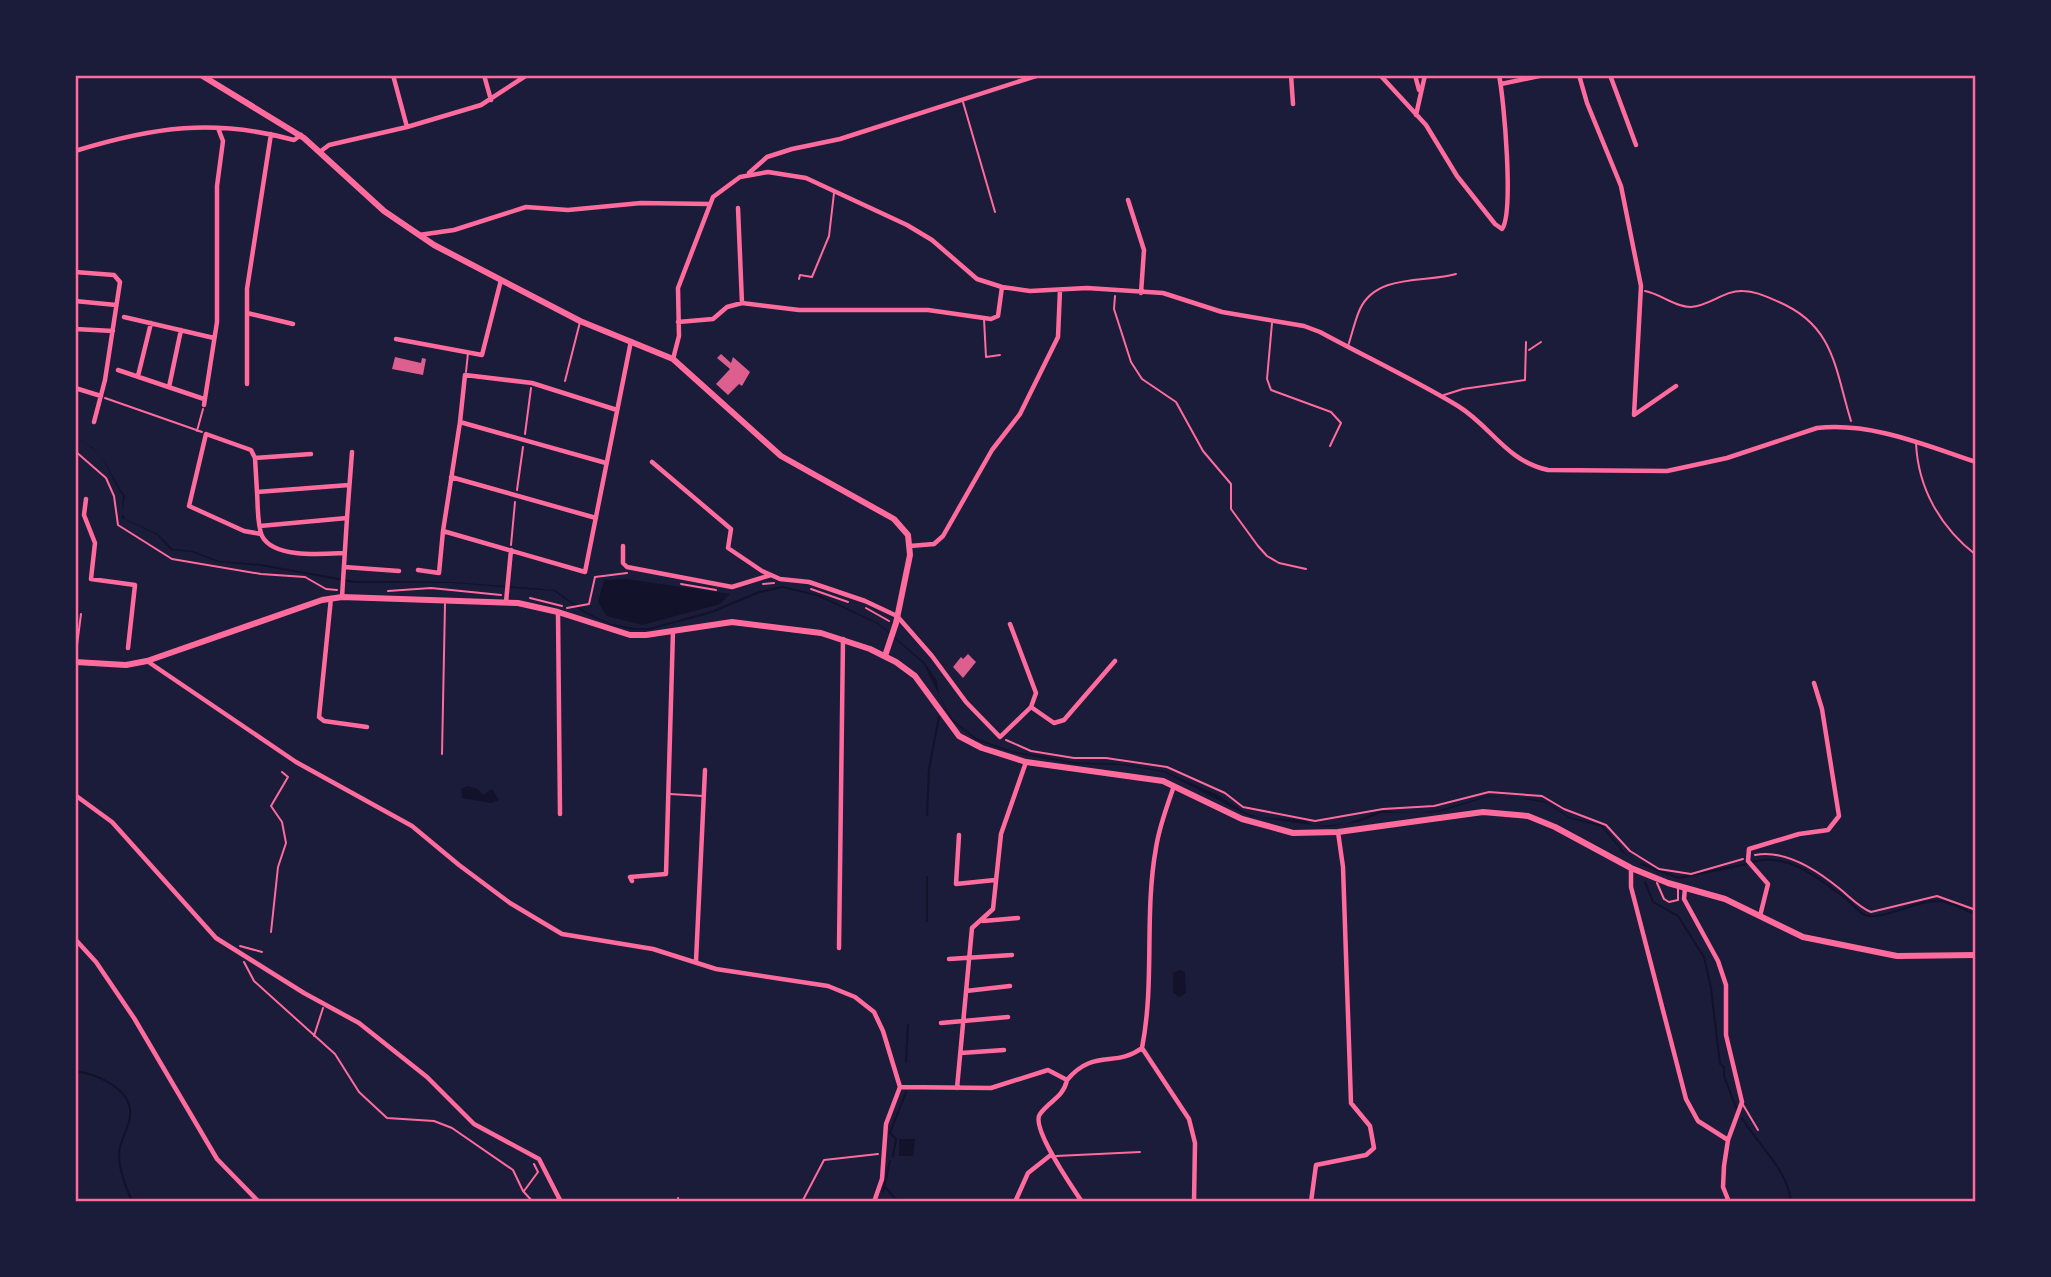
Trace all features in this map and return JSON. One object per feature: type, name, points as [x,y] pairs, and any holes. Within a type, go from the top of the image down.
[{"type":"main road","points":[[201,75],[301,135],[364,194],[419,235],[580,321],[673,359],[781,456],[894,519],[908,535],[910,547],[894,631],[885,656]]},
{"type":"main road","points":[[75,662],[126,665],[147,661],[331,598],[343,591],[446,599],[506,598],[558,612],[621,634],[646,635],[732,622],[843,638],[885,656],[915,676],[959,736],[982,748],[1026,762],[1133,775],[1174,785],[1242,819],[1277,830],[1338,832],[1469,813],[1507,812],[1555,827],[1631,868],[1681,887],[1725,899],[1803,937],[1897,956],[1976,955]]},
{"type":"street","points":[[393,75],[408,127]]},
{"type":"street","points":[[484,75],[491,100]]},
{"type":"street","points":[[321,151],[329,145],[467,111],[491,100],[527,75]]},
{"type":"street","points":[[673,359],[679,336],[678,288],[709,204],[724,189],[767,158],[792,149],[840,139],[1039,75]]},
{"type":"street","points":[[1291,75],[1293,104]]},
{"type":"street","points":[[1380,75],[1430,130],[1465,188],[1502,229],[1506,223],[1508,190],[1499,75]]},
{"type":"street","points":[[1415,75],[1419,90]]},
{"type":"street","points":[[1416,115],[1419,90],[1425,75]]},
{"type":"street","points":[[1501,84],[1544,75]]},
{"type":"street","points":[[1579,75],[1587,103],[1621,186],[1641,291],[1634,415],[1676,386]]},
{"type":"street","points":[[1610,75],[1636,145]]},
{"type":"street","points":[[118,370],[204,402],[214,338],[219,271],[217,186],[223,141],[216,128]]},
{"type":"street","points":[[75,151],[123,137],[166,129],[247,128],[294,140],[301,135]]},
{"type":"street","points":[[247,384],[249,271],[271,134]]},
{"type":"street","points":[[748,174],[782,172],[801,176],[907,225],[932,240],[978,279],[1002,287],[1060,290],[1087,288],[1176,295],[1207,308],[1304,326],[1440,397],[1473,417],[1518,460],[1548,470],[1667,471],[1727,458],[1817,428],[1854,429],[1916,442],[1976,462]]},
{"type":"street","points":[[1128,200],[1144,250],[1141,293]]},
{"type":"street","points":[[419,235],[459,229],[526,207],[568,209],[641,203],[709,204]]},
{"type":"street","points":[[738,208],[742,303]]},
{"type":"street","points":[[75,272],[114,275],[120,282],[101,396],[94,422]]},
{"type":"street","points":[[396,339],[482,355],[500,280]]},
{"type":"street","points":[[678,322],[713,319],[727,307],[742,303],[799,310],[928,310],[984,318],[998,316],[1002,287]]},
{"type":"street","points":[[910,547],[934,544],[943,536],[992,450],[1020,414],[1058,337],[1060,290]]},
{"type":"street","points":[[75,301],[116,305]]},
{"type":"street","points":[[247,313],[293,324]]},
{"type":"street","points":[[124,317],[214,338]]},
{"type":"street","points":[[138,376],[152,323]]},
{"type":"street","points":[[75,329],[113,331]]},
{"type":"street","points":[[169,387],[181,330]]},
{"type":"street","points":[[443,531],[585,572],[631,341]]},
{"type":"street","points":[[418,570],[439,573],[465,375],[532,383],[617,410]]},
{"type":"street","points":[[75,388],[101,396]]},
{"type":"street","points":[[460,422],[606,463]]},
{"type":"street","points":[[261,534],[244,531],[190,506],[206,434],[251,450],[255,458],[261,534],[266,541],[294,554],[344,553]]},
{"type":"street","points":[[343,591],[352,452]]},
{"type":"street","points":[[255,458],[311,454]]},
{"type":"street","points":[[652,462],[731,529],[728,548],[771,575],[809,582],[865,601],[896,620],[932,656],[966,702],[1000,737],[1031,708],[1036,693],[1010,624]]},
{"type":"street","points":[[451,477],[596,518]]},
{"type":"street","points":[[257,492],[349,485]]},
{"type":"street","points":[[86,499],[84,515],[95,543],[91,579],[135,585],[128,648]]},
{"type":"street","points":[[260,526],[347,518]]},
{"type":"street","points":[[623,546],[623,563],[627,567],[732,587],[771,575]]},
{"type":"street","points":[[506,598],[511,550]]},
{"type":"street","points":[[343,570],[400,571]]},
{"type":"street","points":[[331,598],[319,717],[367,727]]},
{"type":"street","points":[[558,612],[560,814]]},
{"type":"street","points":[[632,881],[630,877],[637,874],[666,874],[673,631]]},
{"type":"street","points":[[839,948],[843,638]]},
{"type":"street","points":[[147,661],[296,762],[412,825],[458,865],[536,920],[564,934],[653,949],[716,969],[828,986],[855,997],[874,1012],[883,1031],[900,1087],[886,1124],[882,1179],[874,1202]]},
{"type":"street","points":[[1031,708],[1054,723],[1065,720],[1115,661]]},
{"type":"street","points":[[1760,916],[1768,884],[1748,862],[1749,849],[1828,830],[1839,816],[1822,709],[1814,683]]},
{"type":"street","points":[[957,1088],[972,928],[993,909],[1001,834],[1026,762]]},
{"type":"street","points":[[696,961],[705,770]]},
{"type":"street","points":[[1174,785],[1156,848],[1151,899],[1150,991],[1142,1048],[1189,1119],[1195,1143],[1194,1202]]},
{"type":"street","points":[[75,795],[112,822],[216,938],[359,1023],[427,1077],[487,1134],[534,1156],[544,1165],[561,1202]]},
{"type":"street","points":[[1311,1202],[1316,1165],[1366,1155],[1374,1147],[1370,1126],[1351,1102],[1343,867],[1338,832]]},
{"type":"street","points":[[959,835],[956,884],[995,880]]},
{"type":"street","points":[[1631,868],[1631,887],[1686,1099],[1698,1121],[1728,1140]]},
{"type":"street","points":[[1681,887],[1684,899],[1724,977],[1726,1035],[1742,1102],[1728,1140],[1723,1179],[1729,1202]]},
{"type":"street","points":[[982,921],[1018,918]]},
{"type":"street","points":[[75,939],[96,962],[134,1018],[217,1159],[259,1202]]},
{"type":"street","points":[[949,960],[1012,955]]},
{"type":"street","points":[[967,991],[1010,986]]},
{"type":"street","points":[[941,1023],[1008,1017]]},
{"type":"street","points":[[1082,1202],[1052,1154],[1037,1122],[1038,1115],[1062,1094],[1067,1080],[1080,1065],[1127,1056],[1142,1048]]},
{"type":"street","points":[[961,1053],[1004,1050]]},
{"type":"street","points":[[900,1087],[992,1087],[1048,1070],[1067,1080]]},
{"type":"street","points":[[1015,1202],[1028,1173],[1052,1154]]},
{"type":"lane","points":[[962,100],[995,212]]},
{"type":"lane","points":[[799,279],[800,275],[812,277],[829,236],[834,192]]},
{"type":"lane","points":[[1348,347],[1361,307],[1376,291],[1410,280],[1456,274]]},
{"type":"lane","points":[[984,318],[986,357],[1000,355]]},
{"type":"lane","points":[[565,381],[580,321]]},
{"type":"lane","points":[[1272,322],[1268,379],[1271,390],[1331,412],[1341,423],[1330,446]]},
{"type":"lane","points":[[1440,397],[1463,389],[1525,380],[1528,351],[1526,342]]},
{"type":"lane","points":[[1528,351],[1541,342]]},
{"type":"lane","points":[[465,375],[468,352]]},
{"type":"lane","points":[[1916,442],[1917,467],[1927,493],[1948,528],[1976,555]]},
{"type":"lane","points":[[442,754],[446,599]]},
{"type":"lane","points":[[75,662],[81,614]]},
{"type":"lane","points":[[668,794],[704,796]]},
{"type":"lane","points":[[1655,878],[1664,899],[1669,902],[1678,900],[1681,887]]},
{"type":"lane","points":[[1742,1102],[1758,1130]]},
{"type":"lane","points":[[1052,1154],[1059,1158],[1140,1152]]},
{"type":"path","points":[[1641,291],[1684,306],[1703,304],[1740,290],[1757,292],[1787,305],[1808,319],[1830,349],[1854,429]]},
{"type":"path","points":[[1116,291],[1114,309],[1131,362],[1142,379],[1176,402],[1203,451],[1231,484],[1231,509],[1237,520],[1267,556],[1279,563],[1306,569]]},
{"type":"path","points":[[511,550],[532,383]]},
{"type":"path","points":[[101,396],[206,434]]},
{"type":"path","points":[[197,431],[204,402]]},
{"type":"path","points":[[75,451],[106,478],[115,500],[118,524],[169,557],[261,574],[305,577],[326,589],[343,591]]},
{"type":"path","points":[[520,598],[575,608],[590,602],[595,577],[628,573]]},
{"type":"path","points":[[672,582],[722,591]]},
{"type":"path","points":[[761,584],[781,584]]},
{"type":"path","points":[[806,587],[834,599],[858,603]]},
{"type":"path","points":[[386,592],[431,588],[506,598]]},
{"type":"path","points":[[864,607],[896,620]]},
{"type":"path","points":[[1000,737],[1031,751],[1167,767],[1225,793],[1243,807],[1261,813],[1326,820],[1383,809],[1434,806],[1504,791],[1542,796],[1564,809],[1606,825],[1630,851],[1660,869],[1691,874],[1748,862],[1771,854],[1790,858],[1823,877],[1871,912],[1937,896],[1958,901],[1976,910]]},
{"type":"path","points":[[271,932],[278,867],[286,842],[282,821],[271,806],[288,776],[282,772]]},
{"type":"path","points":[[262,951],[234,946],[254,981],[335,1054],[359,1092],[387,1118],[434,1121],[452,1128],[513,1170],[523,1191],[533,1202]]},
{"type":"path","points":[[314,1037],[325,1005]]},
{"type":"path","points":[[802,1202],[824,1160],[882,1153]]},
{"type":"path","points":[[523,1191],[538,1172],[534,1156]]},
{"type":"shaded area","points":[[100,456],[125,496],[122,511],[123,496]]},
{"type":"shaded area","points":[[122,513],[125,519],[158,534],[173,549],[193,551],[219,561],[261,564],[355,581],[452,582],[555,590],[586,612],[611,624],[634,628],[650,628],[711,611],[759,591],[783,586],[819,595],[878,623],[925,663],[937,681],[939,695],[952,719],[976,738],[1011,751],[1074,762],[1123,764],[1164,771],[1216,794],[1246,813],[1259,817],[1303,820],[1313,825],[1249,816],[1164,772],[1123,765],[1074,764],[1010,752],[976,740],[951,720],[924,664],[878,624],[817,596],[783,588],[760,593],[712,613],[649,630],[634,630],[611,625],[585,613],[554,591],[452,583],[355,583],[261,566],[218,562],[192,552],[171,550],[157,535],[122,518]]},
{"type":"shaded area","points":[[626,579],[730,594],[720,604],[642,625],[607,616],[598,602],[604,580]]},
{"type":"shaded area","points":[[467,786],[478,789],[483,795],[492,789],[499,800],[491,803],[462,798],[461,789]]},
{"type":"shaded area","points":[[1487,796],[1502,797],[1487,797],[1439,812],[1422,812],[1440,810]]},
{"type":"shaded area","points":[[1519,798],[1547,802],[1569,817],[1602,825],[1626,854],[1641,864],[1622,852],[1602,827],[1569,818],[1547,803]]},
{"type":"shaded area","points":[[1380,811],[1408,813],[1381,813],[1346,824]]},
{"type":"shaded area","points":[[1179,970],[1185,972],[1186,993],[1179,997],[1173,992],[1173,973]]},
{"type":"shaded area","points":[[899,1139],[915,1139],[913,1156],[899,1156]]},
{"type":"building","points":[[721,354],[731,363],[733,357],[750,372],[742,386],[739,384],[728,395],[716,384],[730,369],[717,358]]},
{"type":"building","points":[[395,357],[421,363],[422,358],[426,359],[423,375],[392,369]]},
{"type":"building","points":[[968,654],[976,662],[963,678],[953,667],[961,657],[963,659]]},
{"type":"waterway","points":[[927,815],[929,769],[939,717]]},
{"type":"waterway","points":[[1752,862],[1777,860],[1801,868],[1834,889],[1865,915],[1882,915],[1931,901],[1954,905],[1976,915]]},
{"type":"waterway","points":[[1641,864],[1679,878],[1747,864]]},
{"type":"waterway","points":[[927,877],[927,921]]},
{"type":"waterway","points":[[1645,882],[1653,902],[1678,916],[1704,957],[1711,988],[1720,1064],[1724,1067],[1724,1076],[1737,1110]]},
{"type":"waterway","points":[[906,1062],[908,1025]]},
{"type":"waterway","points":[[75,1071],[103,1079],[126,1098],[130,1116],[119,1160],[132,1202]]},
{"type":"waterway","points":[[893,1156],[896,1139],[890,1133],[906,1092]]},
{"type":"waterway","points":[[1742,1118],[1778,1168],[1789,1190],[1791,1202]]},
{"type":"waterway","points":[[883,1192],[890,1161]]},
{"type":"waterway","points":[[885,1187],[898,1202]]}]
